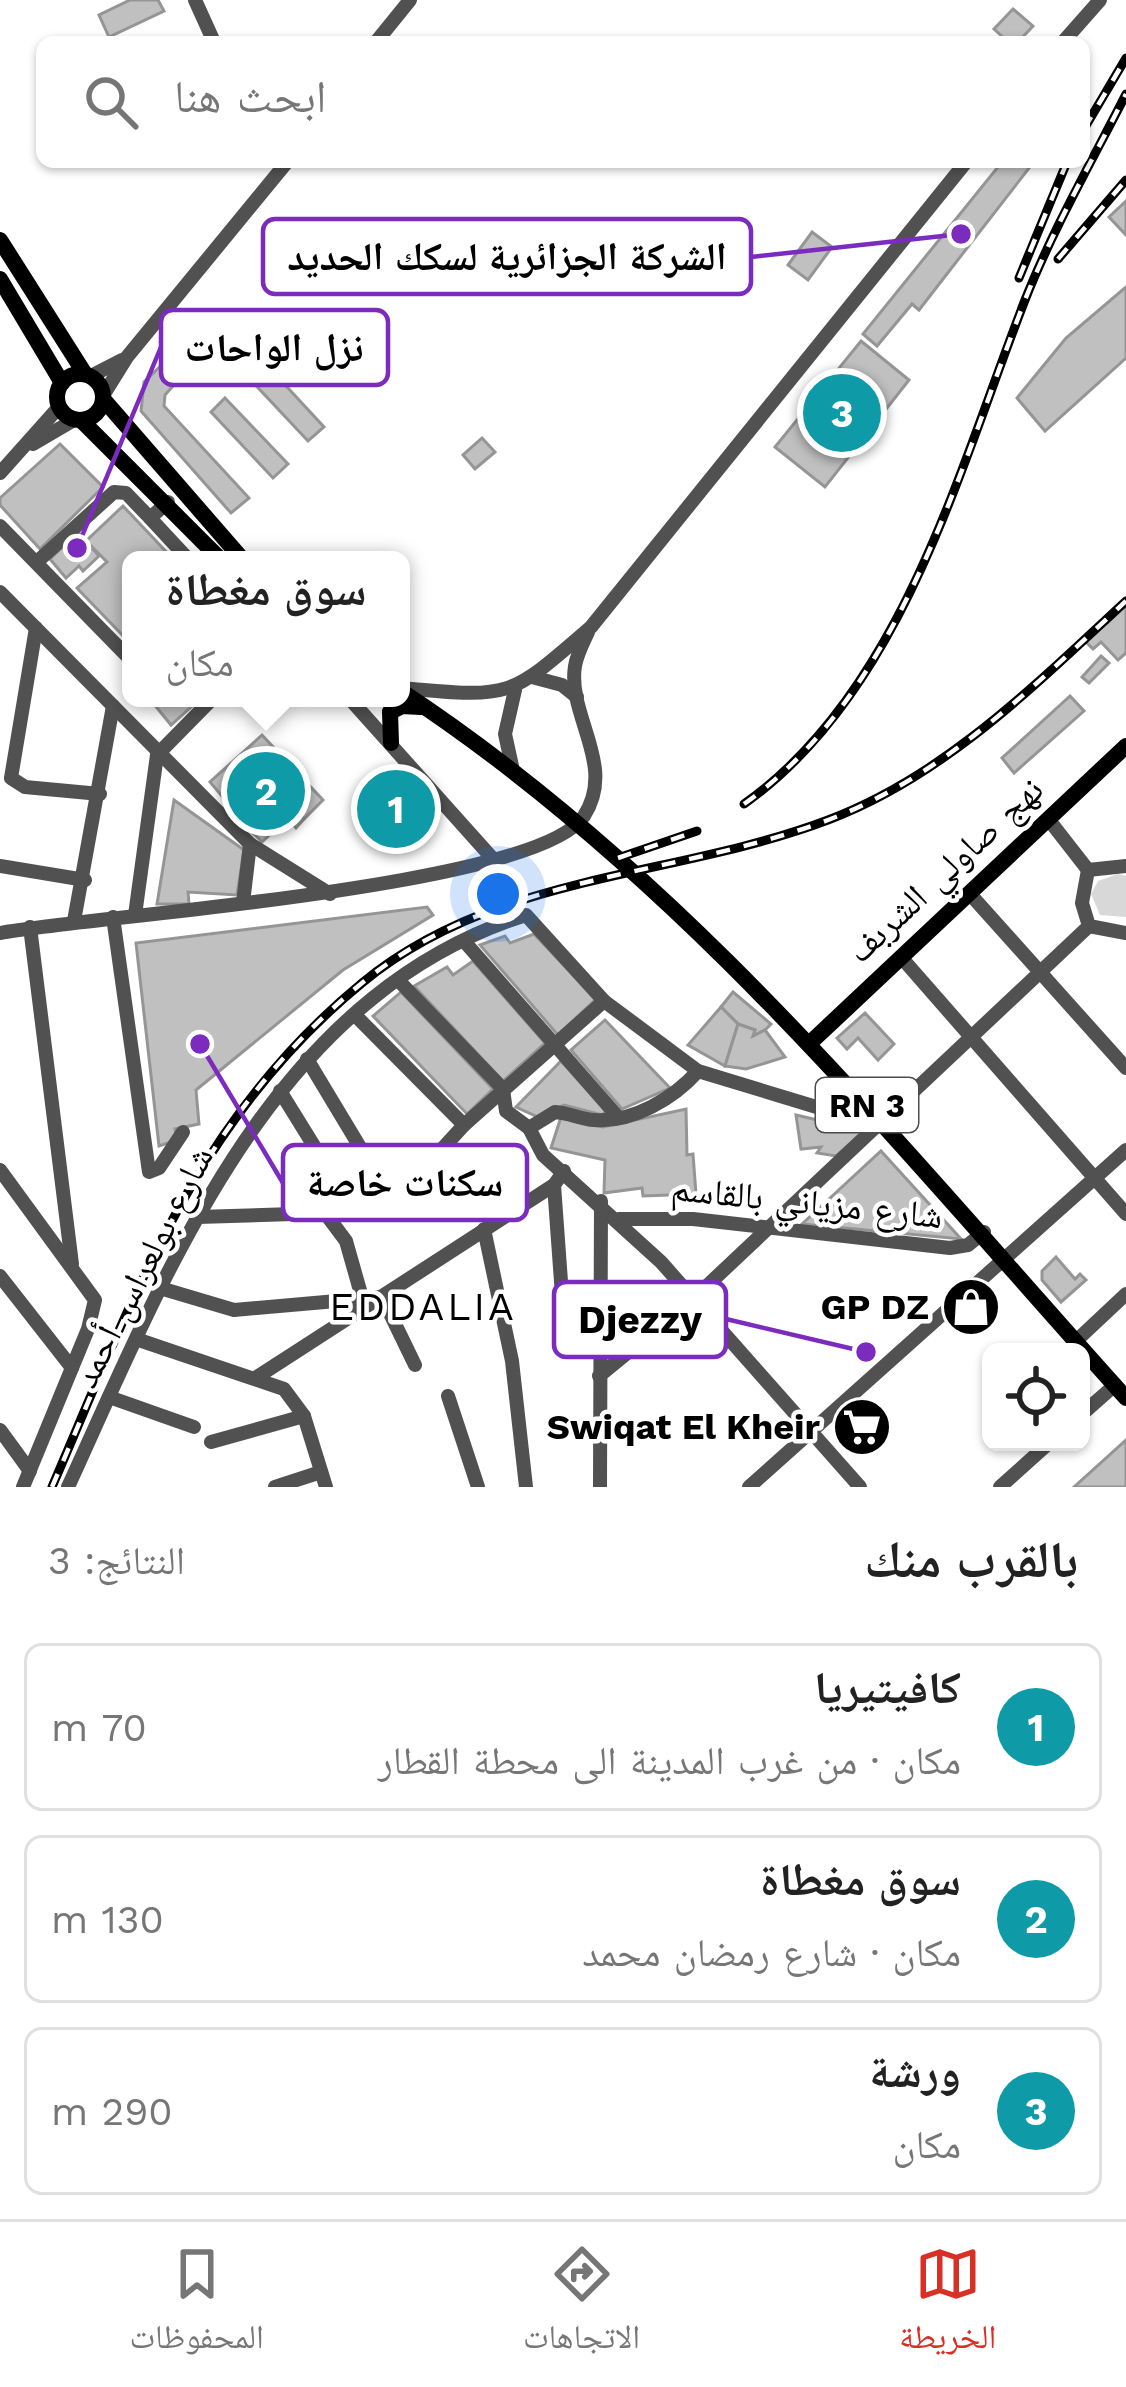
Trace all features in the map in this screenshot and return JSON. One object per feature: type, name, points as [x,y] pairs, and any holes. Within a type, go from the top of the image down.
[{"type":"main road","points":[[0,240],[104,397],[235,551]]},
{"type":"main road","points":[[0,279],[62,383],[59,407],[167,502],[213,551]]},
{"type":"main road","points":[[62,383],[88,375]]},
{"type":"main road","points":[[78,420],[99,412],[104,397]]},
{"type":"main road","name":"RN 3","points":[[410,695],[512,766],[724,954],[984,1232],[1122,1392]]},
{"type":"main road","points":[[410,706],[427,707]]},
{"type":"main road","points":[[391,743],[390,712],[400,707]]},
{"type":"main road","name":"نهج صاولي الشربف","points":[[810,1043],[1126,747]]},
{"type":"street","points":[[195,0],[211,36]]},
{"type":"street","points":[[381,36],[410,0]]},
{"type":"street","points":[[1068,36],[1100,0]]},
{"type":"street","points":[[410,690],[474,694],[514,690],[591,626],[961,168]]},
{"type":"street","points":[[104,397],[127,357],[272,170]]},
{"type":"street","points":[[88,375],[127,357]]},
{"type":"street","points":[[0,473],[59,407]]},
{"type":"street","points":[[23,449],[78,420]]},
{"type":"street","points":[[39,560],[114,492],[126,493],[181,551]]},
{"type":"street","points":[[150,518],[167,502]]},
{"type":"street","points":[[0,526],[39,560],[122,650]]},
{"type":"street","points":[[0,592],[250,844],[330,894]]},
{"type":"street","points":[[0,933],[330,894],[493,859],[569,831],[585,815],[595,770],[593,741],[577,697],[575,664],[591,626]]},
{"type":"street","points":[[36,628],[11,778],[25,787],[100,794]]},
{"type":"street","points":[[532,677],[562,685],[577,697]]},
{"type":"street","points":[[512,766],[506,734],[514,690]]},
{"type":"street","points":[[74,921],[113,706]]},
{"type":"street","points":[[136,915],[157,755],[204,707]]},
{"type":"street","points":[[357,707],[493,859]]},
{"type":"street","points":[[1049,820],[1088,871],[1082,903],[1088,926]]},
{"type":"street","points":[[243,903],[250,844]]},
{"type":"street","points":[[0,866],[85,880]]},
{"type":"street","points":[[1088,871],[1126,866]]},
{"type":"street","points":[[970,895],[1126,1068]]},
{"type":"street","name":"شارع بولعراس أحمد","points":[[68,1487],[160,1288],[258,1116],[355,1015],[398,980],[464,941],[526,915],[604,1000],[698,1071],[881,1124]]},
{"type":"street","points":[[113,917],[149,1172],[159,1168],[183,1132]]},
{"type":"street","points":[[1088,926],[1126,933]]},
{"type":"street","points":[[599,1376],[692,1299],[971,1039],[1038,968],[1088,926]]},
{"type":"street","points":[[30,927],[72,1264]]},
{"type":"street","points":[[464,941],[618,1117]]},
{"type":"street","points":[[901,957],[1126,1214]]},
{"type":"street","points":[[398,980],[503,1089],[506,1112],[529,1128],[544,1155],[619,1219],[860,1487]]},
{"type":"street","points":[[308,1059],[381,1182],[391,1186],[422,1172],[464,1125],[604,1000]]},
{"type":"street","points":[[355,1015],[464,1125]]},
{"type":"street","points":[[529,1128],[556,1112],[598,1120],[618,1117],[668,1100],[698,1071]]},
{"type":"street","points":[[280,1091],[320,1154],[331,1217],[355,1263],[363,1301]]},
{"type":"street","points":[[748,1487],[1126,1150]]},
{"type":"street","points":[[0,1170],[92,1290],[95,1307],[23,1487]]},
{"type":"street","points":[[257,1377],[554,1185],[564,1172]]},
{"type":"street","points":[[554,1185],[563,1310],[598,1312]]},
{"type":"street","points":[[600,1487],[601,1201]]},
{"type":"street","points":[[197,1217],[249,1219],[319,1211],[331,1217]]},
{"type":"street","name":"شارع مزياني بالقاسم","points":[[619,1219],[639,1216],[767,1227],[950,1248],[968,1245],[984,1232]]},
{"type":"street","points":[[484,1229],[512,1361],[526,1487]]},
{"type":"street","points":[[0,1276],[72,1369]]},
{"type":"street","points":[[160,1288],[234,1310],[382,1297]]},
{"type":"street","points":[[1077,1340],[1126,1294]]},
{"type":"street","points":[[382,1297],[415,1365]]},
{"type":"street","points":[[136,1339],[284,1389],[304,1416],[324,1480],[275,1487]]},
{"type":"street","points":[[1090,1410],[1122,1392]]},
{"type":"street","points":[[448,1396],[478,1487]]},
{"type":"street","points":[[109,1397],[194,1427]]},
{"type":"street","points":[[211,1442],[304,1416]]},
{"type":"street","points":[[0,1430],[30,1471]]},
{"type":"street","points":[[1000,1487],[1041,1451]]},
{"type":"shaded area","points":[[1126,876],[1126,917],[1100,915],[1091,894],[1098,881]]},
{"type":"building","points":[[130,0],[158,0],[164,11],[111,36],[99,15]]},
{"type":"building","points":[[1013,9],[1033,26],[1024,36],[1002,36],[994,29]]},
{"type":"building","points":[[997,168],[1029,168],[919,310],[912,304],[877,346],[863,334]]},
{"type":"building","points":[[1126,201],[1126,235],[1109,217]]},
{"type":"building","points":[[812,232],[832,247],[808,280],[788,265]]},
{"type":"building","points":[[1126,287],[1126,358],[1045,431],[1017,398],[1066,338]]},
{"type":"building","points":[[228,318],[256,348],[242,361],[222,340],[205,339],[184,362],[190,367],[165,395],[164,406],[249,498],[231,513],[141,411],[144,382],[173,354],[168,349],[199,319]]},
{"type":"building","points":[[861,341],[909,380],[825,487],[775,447]]},
{"type":"building","points":[[262,360],[324,427],[308,441],[246,375]]},
{"type":"building","points":[[225,398],[288,464],[273,478],[211,412]]},
{"type":"building","points":[[482,438],[495,452],[475,469],[463,455]]},
{"type":"building","points":[[60,444],[103,487],[40,549],[0,505],[0,498]]},
{"type":"building","points":[[123,506],[166,551],[122,551],[122,635],[77,588],[107,562],[86,541]]},
{"type":"building","points":[[78,532],[99,556],[83,571],[79,566],[66,578],[50,559]]},
{"type":"building","points":[[1126,601],[1126,653],[1118,660],[1101,642],[1093,649],[1084,640]]},
{"type":"building","points":[[1101,656],[1109,663],[1089,683],[1082,677]]},
{"type":"building","points":[[1070,696],[1084,711],[1014,773],[1002,758]]},
{"type":"building","points":[[156,707],[191,707],[171,725]]},
{"type":"building","points":[[262,735],[323,800],[304,819],[289,801],[253,833],[210,782]]},
{"type":"building","points":[[396,792],[414,812],[397,829],[377,806]]},
{"type":"building","points":[[174,800],[244,850],[237,895],[188,892],[189,904],[157,904]]},
{"type":"building","points":[[289,801],[304,819],[296,828],[288,818],[262,842],[253,833]]},
{"type":"building","points":[[427,907],[433,915],[343,970],[196,1090],[199,1124],[175,1129],[177,1140],[159,1146],[136,943]]},
{"type":"building","points":[[534,934],[596,999],[558,1035],[480,945],[505,936],[510,943]]},
{"type":"building","points":[[473,961],[545,1043],[503,1081],[414,986],[447,967],[453,975]]},
{"type":"building","points":[[401,992],[493,1089],[467,1114],[373,1016]]},
{"type":"building","points":[[733,992],[771,1024],[765,1030],[753,1036],[755,1030],[738,1024],[721,1007]]},
{"type":"building","points":[[721,1007],[738,1024],[725,1066],[688,1045]]},
{"type":"building","points":[[865,1013],[894,1044],[878,1060],[858,1038],[847,1049],[837,1038]]},
{"type":"building","points":[[605,1020],[670,1088],[622,1109],[571,1050]]},
{"type":"building","points":[[738,1024],[755,1030],[753,1036],[765,1030],[785,1057],[746,1069],[725,1066]]},
{"type":"building","points":[[561,1061],[606,1111],[602,1115],[564,1105],[538,1117],[516,1107]]},
{"type":"building","points":[[686,1109],[687,1155],[693,1154],[696,1194],[643,1196],[642,1188],[604,1193],[605,1160],[551,1148],[561,1117],[603,1127]]},
{"type":"building","points":[[796,1115],[865,1131],[836,1156],[817,1153],[821,1147],[801,1149]]},
{"type":"building","points":[[881,1151],[961,1239],[802,1224]]},
{"type":"building","points":[[1056,1257],[1075,1279],[1080,1274],[1086,1280],[1061,1302],[1042,1280],[1042,1271]]},
{"type":"building","points":[[1126,1440],[1126,1487],[1074,1487]]},
{"type":"railway","points":[[1090,119],[1126,58]]},
{"type":"railway","points":[[1090,163],[1126,94]]},
{"type":"railway","points":[[1019,278],[1065,168]]},
{"type":"railway","points":[[744,804],[798,758],[845,703],[884,641],[948,506],[1036,274],[1088,168]]},
{"type":"railway","points":[[1058,259],[1126,180]]},
{"type":"railway","points":[[52,1487],[142,1280],[212,1152],[254,1093],[304,1036],[362,983],[414,947],[470,919],[528,898],[769,839],[871,801],[987,725],[1126,601]]},
{"type":"railway","points":[[618,858],[697,831]]},
{"type":"place","name":"الشركة الجزائرية لسكك الحديد","points":[[961,234]]},
{"type":"place","name":"ورشة","points":[[842,413]]},
{"type":"place","name":"نزل الواحات","points":[[77,548]]},
{"type":"place","name":"سوق مغطاة","points":[[266,791]]},
{"type":"place","name":"كافيتيريا","points":[[396,809]]},
{"type":"place","name":"سكنات خاصة","points":[[200,1044]]},
{"type":"place","name":"GP DZ","points":[[971,1307]]},
{"type":"place","name":"Djezzy","points":[[866,1352]]},
{"type":"place","name":"Swiqat El Kheir","points":[[862,1427]]},
{"type":"district","name":"EDDALIA","points":[[423,1306]]}]
